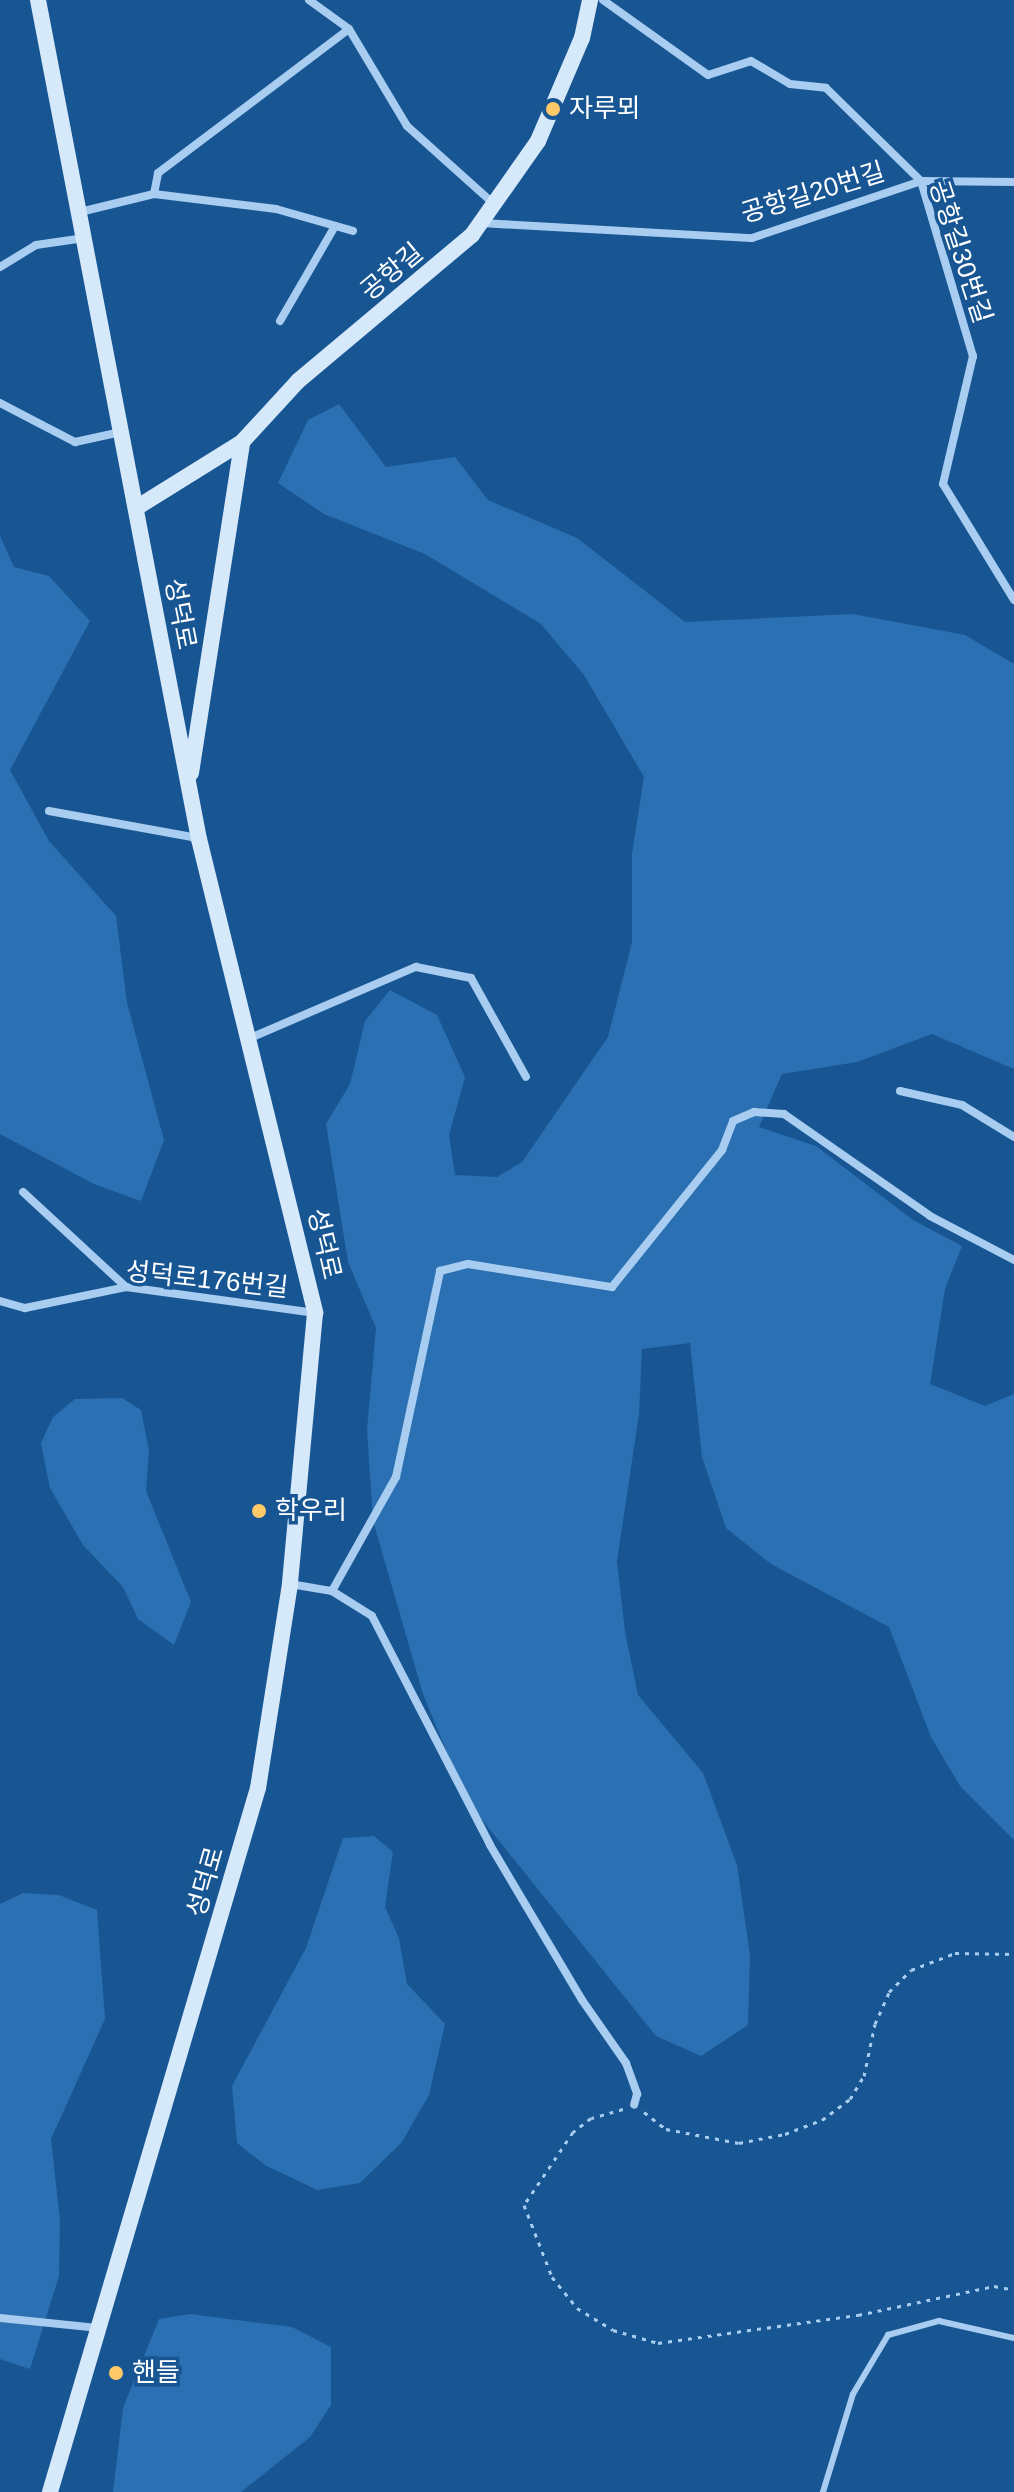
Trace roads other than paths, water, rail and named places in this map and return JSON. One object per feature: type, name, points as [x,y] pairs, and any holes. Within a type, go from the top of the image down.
[{"type":"street","name":"성덕로","points":[[38,0],[199,839],[315,1313],[290,1584],[258,1788],[50,2492]]},
{"type":"street","points":[[309,0],[349,29],[407,126],[494,204]]},
{"type":"street","name":"공항길","points":[[136,508],[242,442],[298,381],[480,223],[538,141],[582,38],[590,0]]},
{"type":"street","name":"공항길30번길","points":[[603,0],[708,75],[751,61],[790,84],[826,88],[921,181],[973,356],[943,484],[1014,600]]},
{"type":"street","points":[[154,194],[158,173],[349,29]]},
{"type":"street","name":"공항길20번길","points":[[480,223],[752,238],[921,181],[1014,182]]},
{"type":"street","points":[[80,212],[154,194],[276,209],[353,231]]},
{"type":"street","points":[[280,321],[335,226]]},
{"type":"street","points":[[0,267],[36,245],[85,238]]},
{"type":"street","points":[[0,403],[75,442],[122,432]]},
{"type":"street","points":[[189,786],[242,442]]},
{"type":"street","points":[[49,811],[199,839]]},
{"type":"street","points":[[250,1038],[416,967],[471,978],[526,1077]]},
{"type":"street","points":[[900,1091],[962,1105],[1014,1137]]},
{"type":"street","points":[[332,1591],[396,1477],[440,1271],[468,1264],[612,1287],[722,1150],[733,1121],[754,1112],[784,1114],[930,1216],[1014,1260]]},
{"type":"street","points":[[23,1192],[126,1287]]},
{"type":"street","name":"성덕로176번길","points":[[0,1301],[25,1308],[126,1287],[315,1313]]},
{"type":"street","points":[[290,1584],[332,1591],[372,1616],[490,1845],[582,2000],[626,2063],[637,2094],[634,2105]]},
{"type":"street","points":[[0,2318],[100,2328]]},
{"type":"lane","points":[[823,2492],[853,2394],[888,2335],[939,2321],[1014,2338]]},
{"type":"place","name":"자루뫼","points":[[553,109]]},
{"type":"place","name":"학우리","points":[[259,1511]]},
{"type":"place","name":"핸들","points":[[116,2373]]}]
